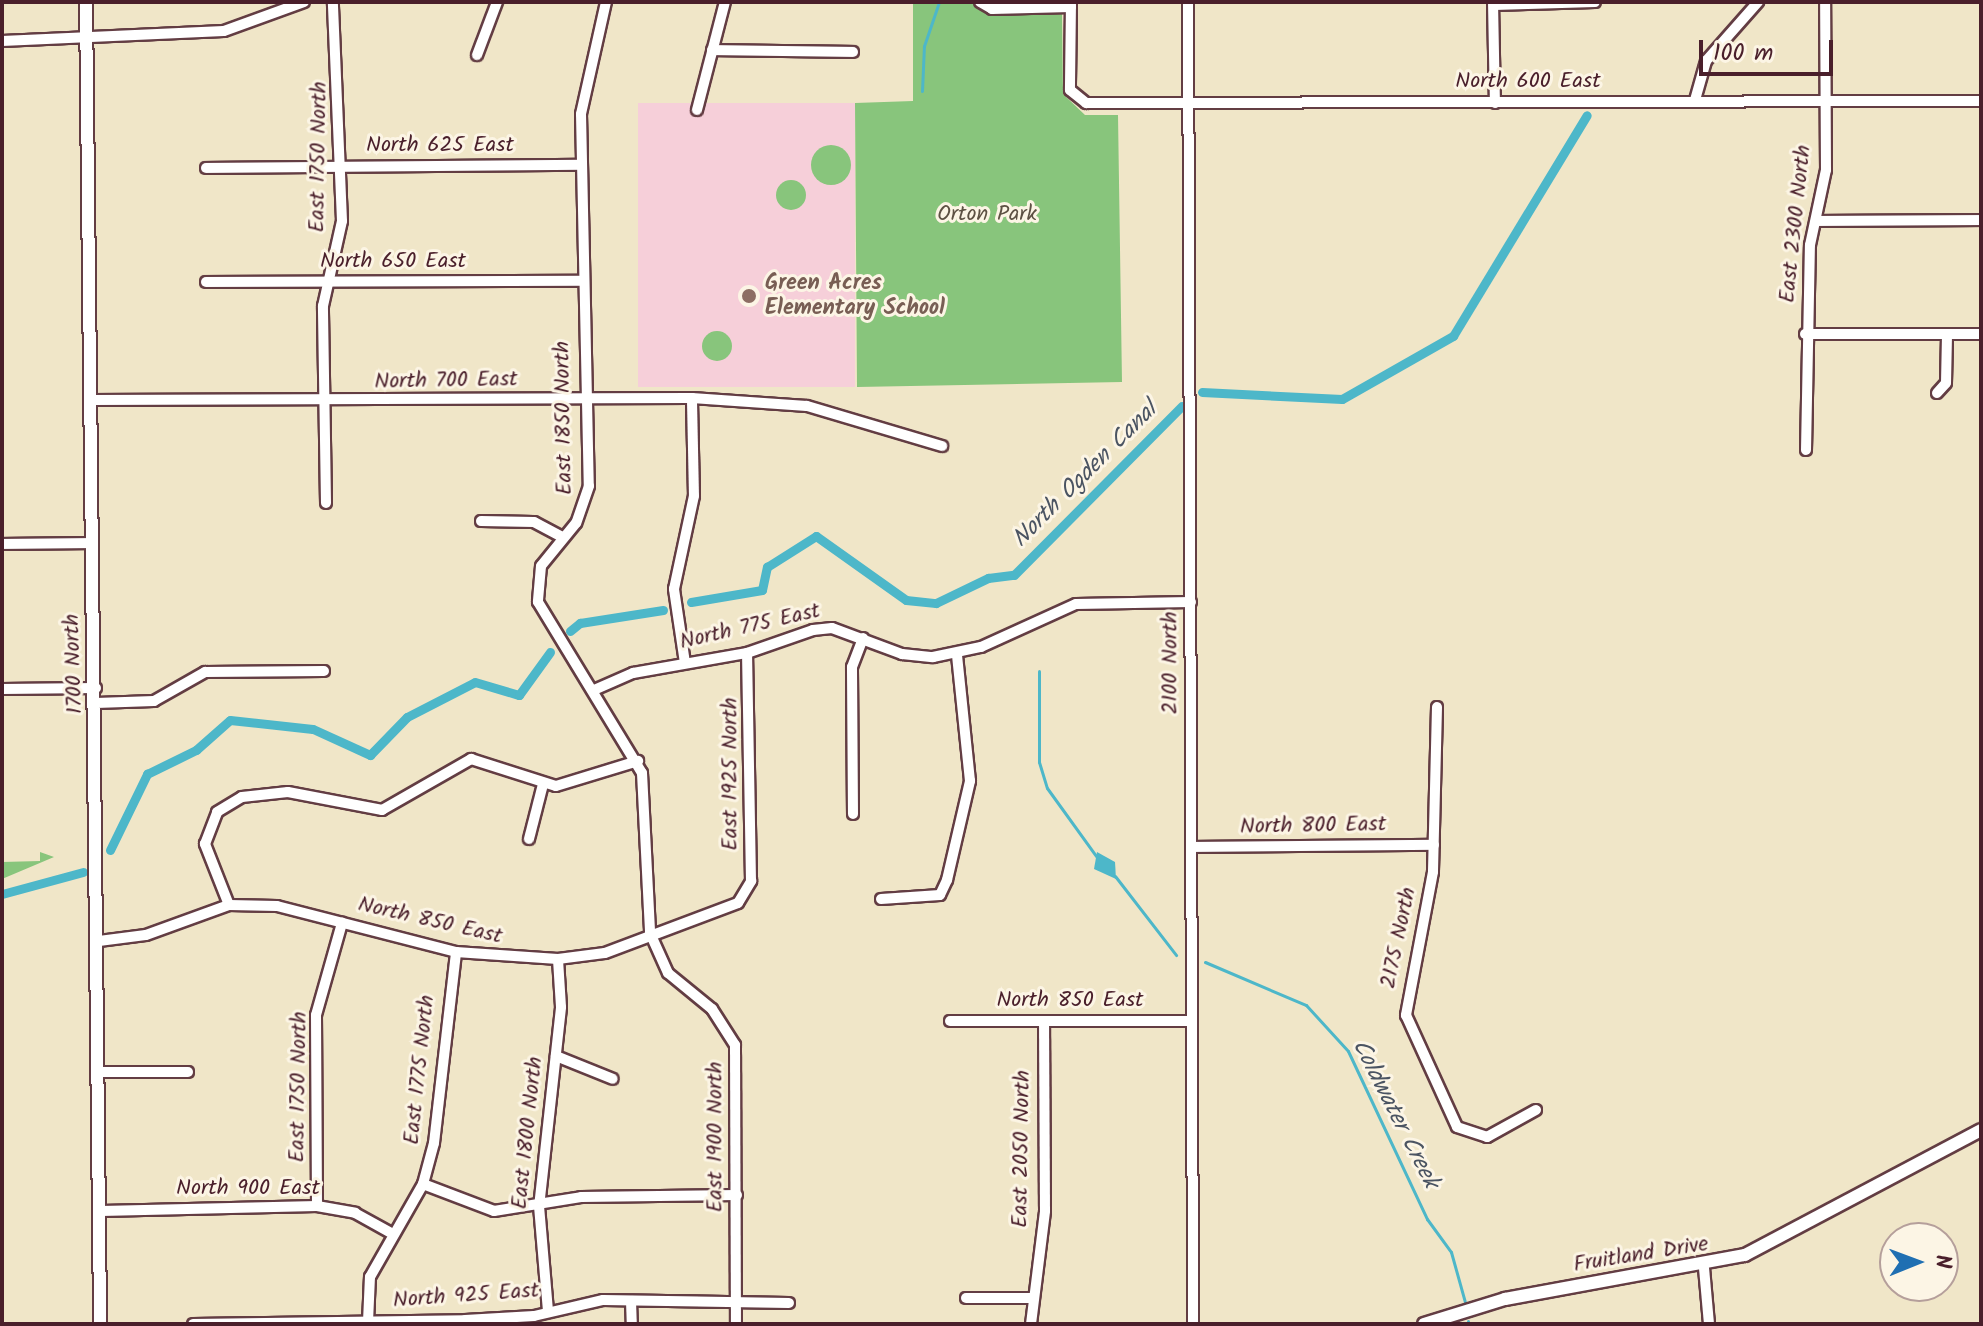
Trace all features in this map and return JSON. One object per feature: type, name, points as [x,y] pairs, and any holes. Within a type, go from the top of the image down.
[{"type":"street","name":"1700 North","points":[[86,2],[91,543],[101,1072],[100,1324]]},
{"type":"street","points":[[2,41],[87,33],[224,31],[304,2]]},
{"type":"street","name":"East 1750 North","points":[[326,503],[324,403],[327,282],[342,221],[333,2]]},
{"type":"street","points":[[477,55],[497,2]]},
{"type":"street","name":"East 1850 North","points":[[606,2],[581,114],[579,165],[586,505],[541,566],[538,602],[638,761],[650,933]]},
{"type":"street","points":[[697,110],[725,2]]},
{"type":"street","points":[[980,2],[992,9],[1071,4]]},
{"type":"street","name":"2100 North","points":[[1188,2],[1193,1324]]},
{"type":"street","points":[[1495,103],[1493,4],[1595,2]]},
{"type":"street","points":[[1695,100],[1706,61],[1758,2]]},
{"type":"street","name":"East 2300 North","points":[[1806,450],[1805,334],[1825,100],[1825,2]]},
{"type":"street","name":"North 600 East","points":[[1071,4],[1075,100],[1187,103],[1981,101]]},
{"type":"street","points":[[712,50],[853,52]]},
{"type":"street","name":"North 625 East","points":[[206,168],[579,165]]},
{"type":"street","points":[[1817,221],[1981,220]]},
{"type":"street","name":"North 650 East","points":[[206,282],[581,281]]},
{"type":"street","points":[[1805,334],[1981,334]]},
{"type":"street","points":[[1937,393],[1946,383],[1947,334]]},
{"type":"street","points":[[685,663],[674,589],[694,496],[692,398]]},
{"type":"street","name":"North 700 East","points":[[90,400],[324,403],[692,398],[807,406],[942,446]]},
{"type":"street","points":[[481,521],[534,522],[562,537]]},
{"type":"street","points":[[2,544],[91,543]]},
{"type":"street","name":"North 775 East","points":[[594,690],[685,663],[747,653],[813,630],[863,638],[902,654],[957,655],[1076,604],[1191,602]]},
{"type":"street","points":[[853,814],[852,667],[863,638]]},
{"type":"street","name":"East 1925 North","points":[[746,894],[747,653]]},
{"type":"street","points":[[881,899],[940,895],[947,880],[970,781],[957,655]]},
{"type":"street","points":[[96,703],[154,701],[205,672],[324,671]]},
{"type":"street","points":[[2,689],[96,688]]},
{"type":"street","name":"2175 North","points":[[1437,707],[1434,845],[1405,991],[1413,1035],[1457,1127],[1487,1137],[1536,1110]]},
{"type":"street","points":[[229,905],[207,853],[210,823],[228,804],[274,792],[382,810],[471,759],[501,763],[543,784],[569,785],[638,761]]},
{"type":"street","points":[[529,839],[543,784]]},
{"type":"street","name":"North 800 East","points":[[1193,847],[1434,845]]},
{"type":"street","name":"North 850 East","points":[[99,941],[146,935],[229,905],[277,906],[456,952],[558,959],[605,953],[746,894]]},
{"type":"street","name":"East 1750 North","points":[[317,1206],[316,1015],[342,923]]},
{"type":"street","name":"East 1900 North","points":[[650,933],[668,973],[712,1009],[735,1045],[736,1324]]},
{"type":"street","name":"East 1775 North","points":[[368,1322],[370,1277],[389,1232],[423,1184],[456,952]]},
{"type":"street","name":"East 1800 North","points":[[548,1311],[539,1207],[556,1056],[558,959]]},
{"type":"street","name":"North 850 East","points":[[950,1021],[1190,1021]]},
{"type":"street","name":"East 2050 North","points":[[1031,1324],[1045,1211],[1044,1023]]},
{"type":"street","points":[[556,1056],[613,1079]]},
{"type":"street","points":[[101,1072],[188,1072]]},
{"type":"street","name":"Fruitland Drive","points":[[1424,1324],[1505,1299],[1704,1268],[1745,1255],[1981,1130]]},
{"type":"street","points":[[423,1184],[494,1211],[539,1207],[581,1197],[737,1195]]},
{"type":"street","name":"North 900 East","points":[[101,1211],[317,1206],[355,1213],[389,1232]]},
{"type":"street","points":[[1704,1268],[1709,1324]]},
{"type":"street","points":[[966,1298],[1032,1298]]},
{"type":"street","points":[[631,1301],[632,1324]]},
{"type":"street","name":"North 925 East","points":[[193,1324],[368,1322],[548,1311],[631,1301],[789,1303]]},
{"type":"shaded area","name":"Green Acres Elementary School","points":[[638,103],[855,103],[855,387],[638,387]]},
{"type":"green space","name":"Orton Park","points":[[913,2],[971,2],[990,16],[1062,12],[1063,94],[1085,115],[1118,115],[1122,382],[857,387],[855,103],[913,101]]},
{"type":"green space","points":[[831,145],[845,151],[851,165],[845,179],[831,185],[817,179],[811,165],[817,151]]},
{"type":"green space","points":[[791,180],[801,185],[806,195],[801,205],[791,210],[781,205],[776,195],[781,185]]},
{"type":"green space","points":[[717,331],[728,335],[732,346],[728,357],[717,361],[706,357],[702,346],[706,335]]},
{"type":"green space","points":[[40,852],[54,857],[2,879],[2,862],[40,861]]},
{"type":"water","points":[[1097,852],[1115,862],[1116,879],[1094,869]]},
{"type":"waterway","name":"Coldwater Creek","points":[[922,91],[924,46],[939,2]]},
{"type":"waterway","name":"North Ogden Canal","points":[[1202,392],[1342,399],[1453,336],[1587,115]]},
{"type":"waterway","name":"North Ogden Canal","points":[[691,602],[762,590],[767,567],[816,536],[906,600],[936,603],[988,578],[1014,575],[1182,406]]},
{"type":"waterway","name":"North Ogden Canal","points":[[570,631],[580,623],[663,610]]},
{"type":"waterway","name":"North Ogden Canal","points":[[110,850],[147,774],[196,750],[230,720],[313,729],[370,755],[407,717],[475,682],[519,695],[550,652]]},
{"type":"waterway","name":"Coldwater Creek","points":[[1039,671],[1039,762],[1047,788],[1096,856]]},
{"type":"waterway","name":"North Ogden Canal","points":[[2,894],[83,872]]},
{"type":"waterway","name":"Coldwater Creek","points":[[1115,876],[1176,955]]},
{"type":"waterway","name":"Coldwater Creek","points":[[1205,962],[1306,1005],[1348,1051],[1427,1219],[1451,1252],[1465,1302]]},
{"type":"place","name":"Green Acres Elementary School","points":[[749,296]]}]
